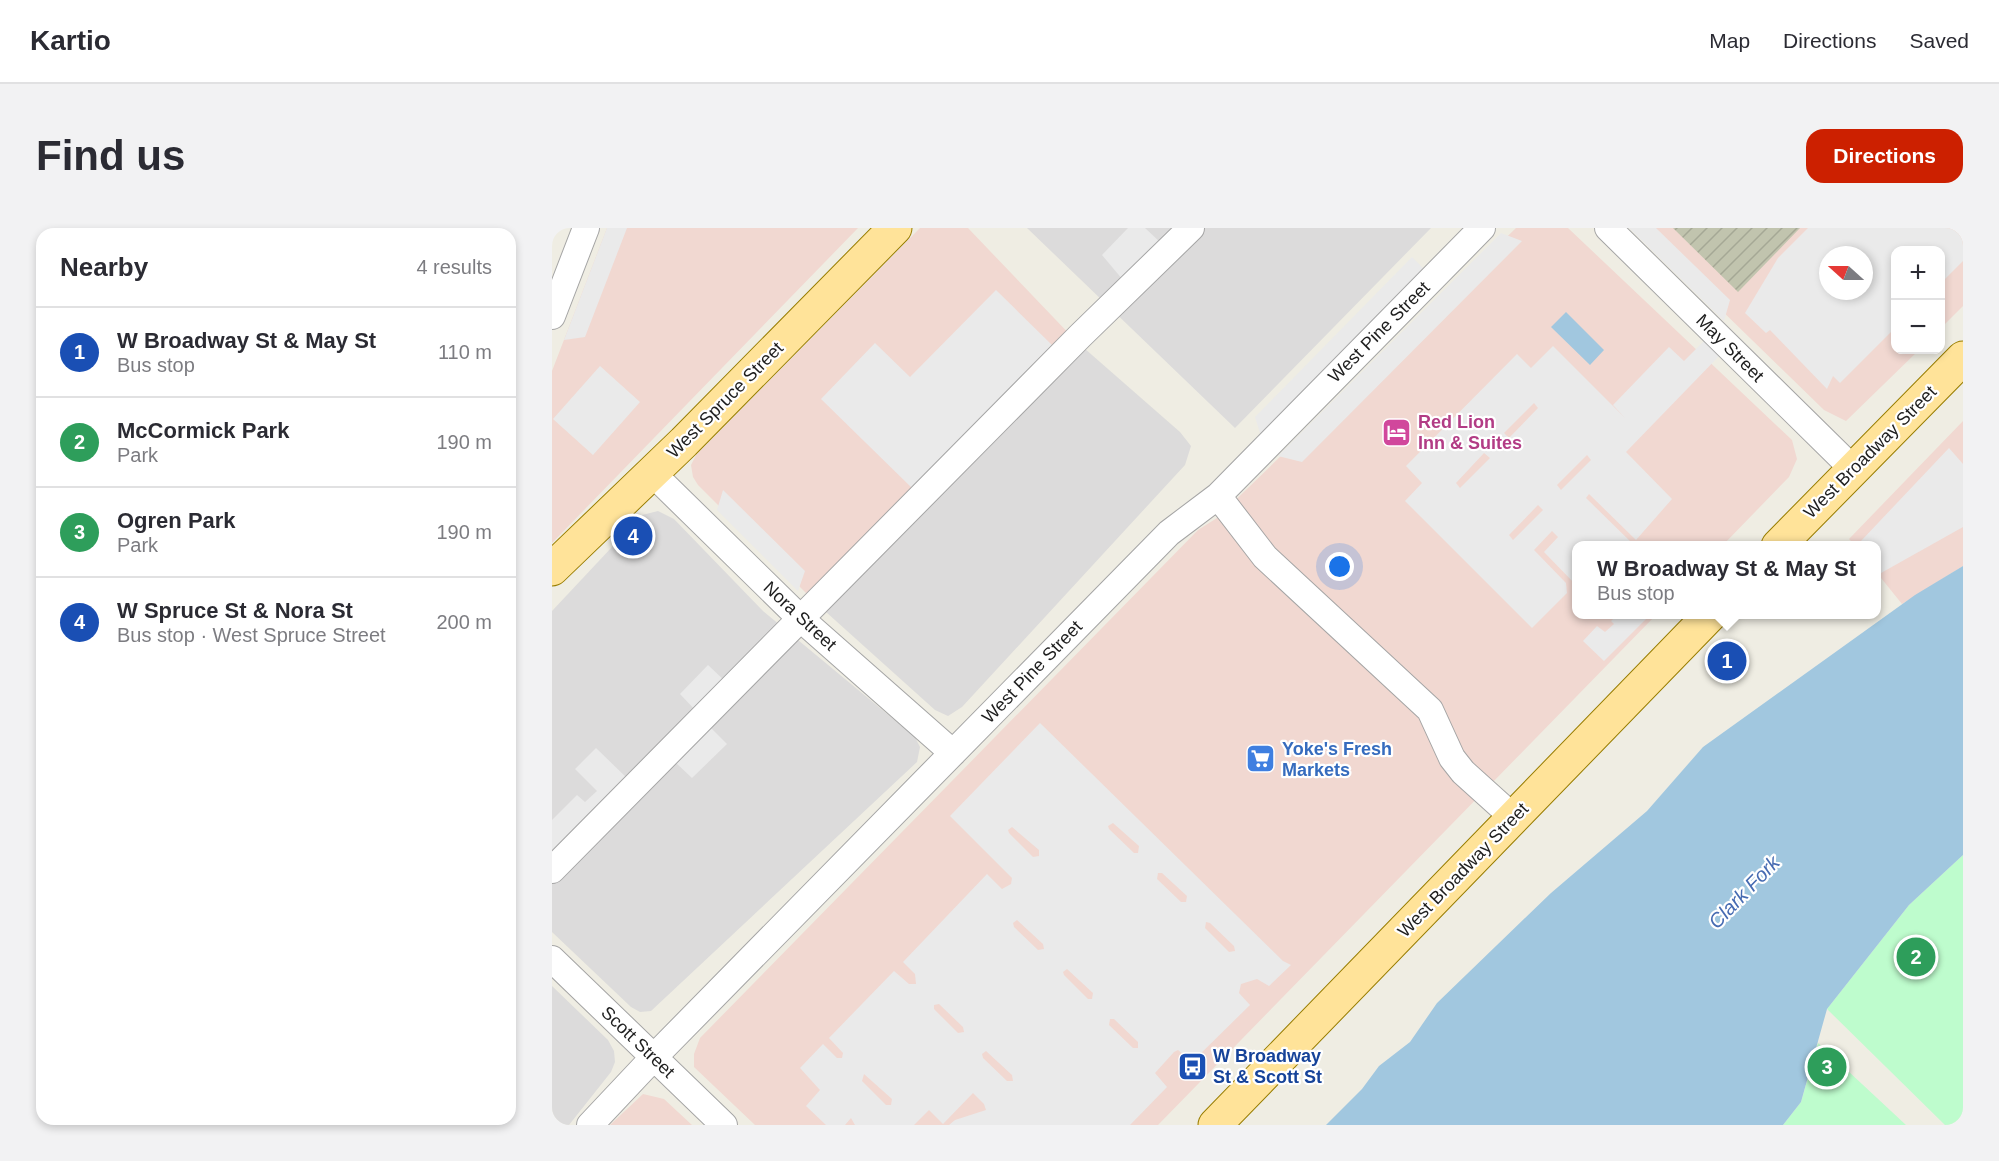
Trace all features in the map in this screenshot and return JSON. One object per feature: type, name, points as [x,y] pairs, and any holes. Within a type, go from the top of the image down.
[{"type":"main road","name":"West Spruce Street","points":[[552,569],[895,228]]},
{"type":"main road","name":"West Broadway Street","points":[[1783,541],[1852,468],[1960,367]]},
{"type":"main road","name":"West Broadway Street","points":[[1215,1125],[1707,619]]},
{"type":"street","points":[[552,316],[586,228]]},
{"type":"street","points":[[552,870],[1080,336],[1191,228]]},
{"type":"street","name":"West Pine Street","points":[[590,1125],[1169,533],[1218,496],[1482,228]]},
{"type":"street","name":"May Street","points":[[1608,228],[1852,468]]},
{"type":"street","name":"Nora Street","points":[[651,473],[801,619],[953,753]]},
{"type":"street","points":[[1218,496],[1265,557],[1430,710],[1452,758],[1463,772],[1514,818]]},
{"type":"street","name":"Scott Street","points":[[552,959],[724,1125]]},
{"type":"shaded area","points":[[607,228],[858,228],[552,543],[552,371]]},
{"type":"shaded area","points":[[607,228],[627,228],[585,337],[564,340]]},
{"type":"shaded area","points":[[920,228],[968,228],[1076,341],[816,603],[698,485],[693,477],[691,465],[696,455]]},
{"type":"shaded area","points":[[1027,228],[1431,228],[1235,428]]},
{"type":"shaded area","points":[[1128,228],[1145,228],[1161,243],[1123,280],[1102,255]]},
{"type":"shaded area","points":[[1516,228],[1568,228],[1792,440],[1797,459],[1789,477],[1727,541],[1572,541],[1572,619],[1652,619],[1158,1125],[755,1125],[694,1067],[694,1054],[700,1038],[1198,530],[1217,518]]},
{"type":"shaded area","points":[[1629,228],[1656,228],[1730,300],[1724,321]]},
{"type":"shaded area","points":[[1637,228],[1963,228],[1963,306],[1945,324],[1945,246],[1891,246],[1891,354],[1915,354],[1846,421],[1824,410]]},
{"type":"shaded area","points":[[1673,228],[1800,228],[1738,292]]},
{"type":"shaded area","points":[[1808,228],[1963,228],[1963,261],[1945,279],[1945,246],[1891,246],[1891,332],[1840,383],[1833,376],[1827,389],[1770,330],[1766,333],[1745,313],[1778,258]]},
{"type":"shaded area","points":[[1501,233],[1522,241],[1302,462],[1278,456]]},
{"type":"shaded area","points":[[1412,257],[1425,270],[1261,436],[1255,417]]},
{"type":"shaded area","points":[[996,290],[1052,345],[912,488],[821,399],[875,343],[910,377]]},
{"type":"shaded area","points":[[1707,338],[1722,353],[1626,452],[1672,499],[1636,540],[1589,494],[1586,498],[1630,541],[1572,541],[1572,581],[1544,552],[1558,537],[1552,531],[1534,550],[1566,583],[1567,593],[1532,628],[1405,501],[1422,483],[1406,466],[1517,354],[1531,368],[1553,346],[1625,418],[1613,405],[1669,347],[1684,361]],"holes":[[[1534,403],[1538,408],[1509,438],[1504,433]],[[1484,453],[1490,458],[1460,488],[1456,483]],[[1587,455],[1591,460],[1561,490],[1557,485]],[[1538,505],[1543,510],[1513,540],[1509,535]]]},
{"type":"shaded area","points":[[1076,341],[1180,432],[1191,446],[1185,465],[962,707],[948,716],[935,710],[816,603]]},
{"type":"shaded area","points":[[600,366],[640,402],[593,455],[553,419]]},
{"type":"shaded area","points":[[1963,421],[1963,566],[1902,604],[1881,578],[1881,541],[1851,541],[1849,539]]},
{"type":"shaded area","points":[[1949,448],[1963,464],[1963,527],[1881,573],[1881,541],[1861,541]]},
{"type":"shaded area","points":[[723,490],[805,571],[798,591],[717,510]]},
{"type":"shaded area","points":[[658,511],[674,519],[763,611],[915,737],[920,747],[917,762],[651,1011],[640,1012],[631,1007],[552,932],[552,611],[642,515]]},
{"type":"shaded area","points":[[1613,619],[1646,619],[1604,661],[1583,641],[1597,626],[1605,632],[1614,624],[1611,621]]},
{"type":"shaded area","points":[[708,665],[727,683],[698,713],[680,694]]},
{"type":"shaded area","points":[[1040,723],[1283,961],[1291,965],[1269,986],[1257,979],[1241,984],[1239,993],[1250,1005],[1192,1062],[1178,1050],[1174,1052],[1155,1073],[1167,1087],[1130,1125],[949,1125],[955,1120],[986,1110],[984,1104],[973,1093],[943,1124],[929,1110],[914,1125],[855,1125],[851,1118],[845,1125],[826,1125],[806,1106],[820,1090],[800,1068],[823,1044],[837,1058],[842,1058],[843,1053],[829,1038],[894,971],[909,984],[916,984],[915,974],[903,962],[987,874],[1002,889],[1011,884],[1012,878],[950,816]],"holes":[[[1113,823],[1139,846],[1138,853],[1134,853],[1108,826]],[[1012,827],[1039,850],[1039,856],[1033,857],[1008,830]],[[1158,873],[1162,873],[1187,896],[1186,902],[1181,902],[1157,879]],[[1017,920],[1043,944],[1044,949],[1038,950],[1014,927],[1013,923]],[[1206,922],[1210,923],[1234,946],[1235,951],[1229,952],[1205,928]],[[1067,969],[1093,993],[1092,999],[1088,999],[1063,972]],[[939,1004],[963,1027],[964,1032],[958,1033],[934,1009],[934,1005]],[[1110,1019],[1114,1019],[1138,1042],[1138,1048],[1133,1048],[1109,1025]],[[986,1051],[1012,1075],[1013,1081],[1007,1081],[983,1058],[982,1054]],[[864,1074],[892,1099],[891,1105],[886,1105],[862,1081]]]},
{"type":"shaded area","points":[[709,726],[727,744],[692,778],[674,761]]},
{"type":"shaded area","points":[[596,748],[630,781],[552,859],[552,820],[577,795],[585,802],[597,791],[575,769]]},
{"type":"shaded area","points":[[552,986],[608,1040],[614,1051],[615,1062],[611,1072],[569,1125],[552,1125]]},
{"type":"shaded area","points":[[643,1094],[664,1099],[692,1125],[610,1125]]},
{"type":"green space","points":[[1963,855],[1963,1125],[1945,1125],[1827,1009],[1909,905]]},
{"type":"green space","points":[[1818,1043],[1906,1125],[1783,1125],[1801,1102]]},
{"type":"water","points":[[1566,312],[1604,350],[1590,365],[1551,327]]},
{"type":"water","name":"Clark Fork","points":[[1963,566],[1963,855],[1909,905],[1827,1009],[1801,1102],[1783,1125],[1326,1125],[1362,1089],[1379,1066],[1410,1042],[1437,1003],[1551,893],[1647,811],[1703,747],[1915,595]]},
{"type":"place","name":"Red Lion Inn & Suites","points":[[1397,432]]},
{"type":"place","name":"W Spruce St & Nora St","points":[[633,536]]},
{"type":"place","name":"W Broadway St & May St","points":[[1727,661]]},
{"type":"place","name":"Yoke's Fresh Markets","points":[[1261,759]]},
{"type":"place","name":"McCormick Park","points":[[1916,957]]},
{"type":"place","name":"W Broadway St & Scott St","points":[[1192,1066]]},
{"type":"place","name":"Ogren Park","points":[[1827,1067]]}]
